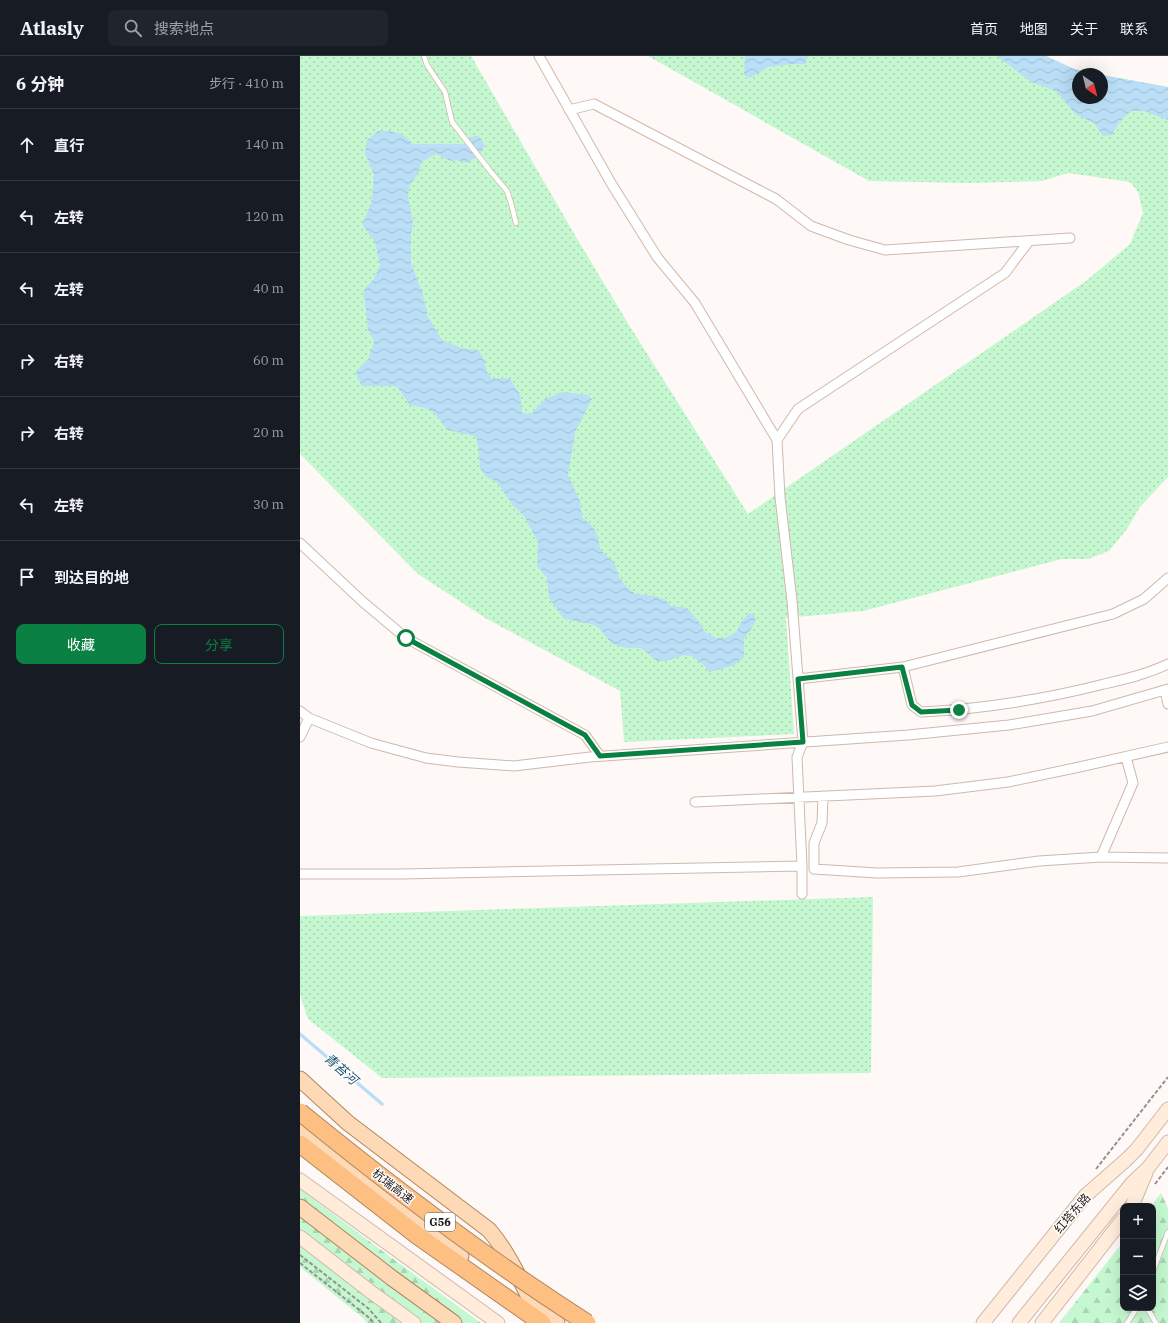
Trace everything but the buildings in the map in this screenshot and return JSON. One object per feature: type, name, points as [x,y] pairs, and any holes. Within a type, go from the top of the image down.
[{"type":"highway","name":"杭瑞高速","points":[[300,1112],[433,1216],[523,1280],[587,1323]]},
{"type":"highway","name":"杭瑞高速","points":[[300,1144],[424,1241],[538,1316]]},
{"type":"main road","points":[[300,1079],[348,1122],[489,1230],[508,1255],[538,1316]]},
{"type":"main road","name":"红塔东路","points":[[983,1323],[1085,1196],[1131,1155],[1168,1109]]},
{"type":"main road","points":[[300,1129],[360,1180],[538,1316],[557,1323]]},
{"type":"main road","points":[[1019,1323],[1168,1142]]},
{"type":"main road","points":[[1133,1203],[1148,1168]]},
{"type":"main road","points":[[300,1180],[498,1323]]},
{"type":"main road","points":[[300,1207],[392,1278],[454,1323]]},
{"type":"main road","points":[[1042,1323],[1120,1224]]},
{"type":"main road","points":[[300,1237],[414,1323]]},
{"type":"street","points":[[538,56],[611,183],[653,250],[695,303],[777,440],[780,496],[792,601],[803,742],[797,757],[802,894]]},
{"type":"street","points":[[569,110],[594,104],[776,199],[811,226],[849,240],[885,250],[1070,238]]},
{"type":"street","points":[[777,440],[798,409],[1005,273],[1029,241]]},
{"type":"street","points":[[300,543],[363,602],[406,638],[585,735],[600,756]]},
{"type":"street","points":[[798,679],[902,667],[1113,614],[1144,599],[1168,578]]},
{"type":"street","points":[[902,667],[912,705],[921,712],[959,710],[1068,693],[1150,672],[1168,664]]},
{"type":"street","points":[[300,711],[309,718],[371,743],[426,758],[514,766],[600,756],[908,735],[1009,725],[1092,711],[1166,690],[1168,704]]},
{"type":"street","points":[[300,737],[309,718]]},
{"type":"street","points":[[695,802],[935,791],[1008,782],[1168,747]]},
{"type":"street","points":[[1101,857],[1133,784],[1126,757]]},
{"type":"street","points":[[824,796],[822,823],[814,843],[814,869],[877,873],[958,872],[1039,861],[1101,857],[1168,858]]},
{"type":"street","points":[[300,874],[400,874],[802,866]]},
{"type":"lane","points":[[424,56],[427,65],[445,92],[452,122],[507,191],[516,223]]},
{"type":"lane","points":[[1156,1263],[1168,1232]]},
{"type":"lane","points":[[1127,1323],[1135,1311]]},
{"type":"lane","points":[[1150,1311],[1156,1323]]},
{"type":"path","points":[[1092,1175],[1168,1077]]},
{"type":"path","points":[[300,1255],[369,1309],[381,1323]]},
{"type":"path","points":[[300,1263],[374,1323]]},
{"type":"green space","points":[[300,56],[471,56],[629,325],[748,514],[1086,281],[1130,244],[1143,213],[1138,192],[1130,182],[1068,173],[1042,181],[969,183],[869,181],[648,56],[1046,56],[1072,68],[1072,104],[1108,104],[1108,76],[1168,87],[1168,477],[1140,507],[1127,529],[1109,551],[1088,559],[1062,559],[863,611],[786,618],[794,734],[624,742],[620,691],[487,619],[418,574],[300,454]]},
{"type":"green space","points":[[873,897],[871,1073],[382,1078],[308,1019],[300,995],[300,916]]},
{"type":"green space","points":[[300,1189],[481,1323],[367,1323],[363,1318],[300,1267]]},
{"type":"green space","points":[[1161,1193],[1168,1208],[1168,1323],[1059,1323],[1120,1246],[1120,1311],[1156,1311],[1156,1203],[1153,1203]]},
{"type":"water","points":[[745,56],[809,56],[805,64],[768,67],[750,78],[744,75]]},
{"type":"water","points":[[997,56],[1046,56],[1072,68],[1072,104],[1108,104],[1108,76],[1168,87],[1168,120],[1144,111],[1131,111],[1119,123],[1112,135],[1103,136],[1094,123],[1075,114],[1056,91],[1031,82]]},
{"type":"water","points":[[378,131],[397,133],[405,137],[413,144],[464,144],[473,137],[480,137],[485,146],[479,154],[467,163],[456,160],[451,161],[436,154],[421,162],[420,170],[409,187],[408,197],[413,223],[411,235],[411,263],[422,292],[428,317],[442,340],[464,349],[478,350],[484,359],[487,372],[492,379],[509,378],[520,394],[522,413],[531,414],[545,399],[562,392],[588,395],[592,399],[575,432],[568,475],[580,501],[582,517],[595,531],[600,549],[615,564],[619,577],[635,594],[654,596],[666,600],[671,606],[687,608],[700,623],[704,631],[716,638],[726,638],[736,632],[742,621],[749,613],[754,615],[756,619],[752,628],[744,638],[744,657],[732,666],[709,672],[704,665],[691,656],[684,655],[666,661],[657,661],[641,648],[626,648],[612,644],[598,627],[591,624],[564,619],[549,598],[547,578],[538,567],[538,542],[524,516],[511,503],[497,482],[486,477],[480,468],[478,443],[475,436],[447,430],[435,414],[428,409],[410,405],[398,388],[394,386],[362,386],[355,373],[369,358],[374,341],[368,330],[363,294],[365,288],[374,279],[380,265],[375,242],[363,226],[363,222],[371,205],[374,175],[365,153],[367,140]]},
{"type":"waterway","name":"青苔河","points":[[300,1034],[382,1104]]},
{"type":"route","points":[[406,638],[585,735],[600,756],[803,742],[798,679],[902,667],[912,705],[921,712],[959,710]]}]
